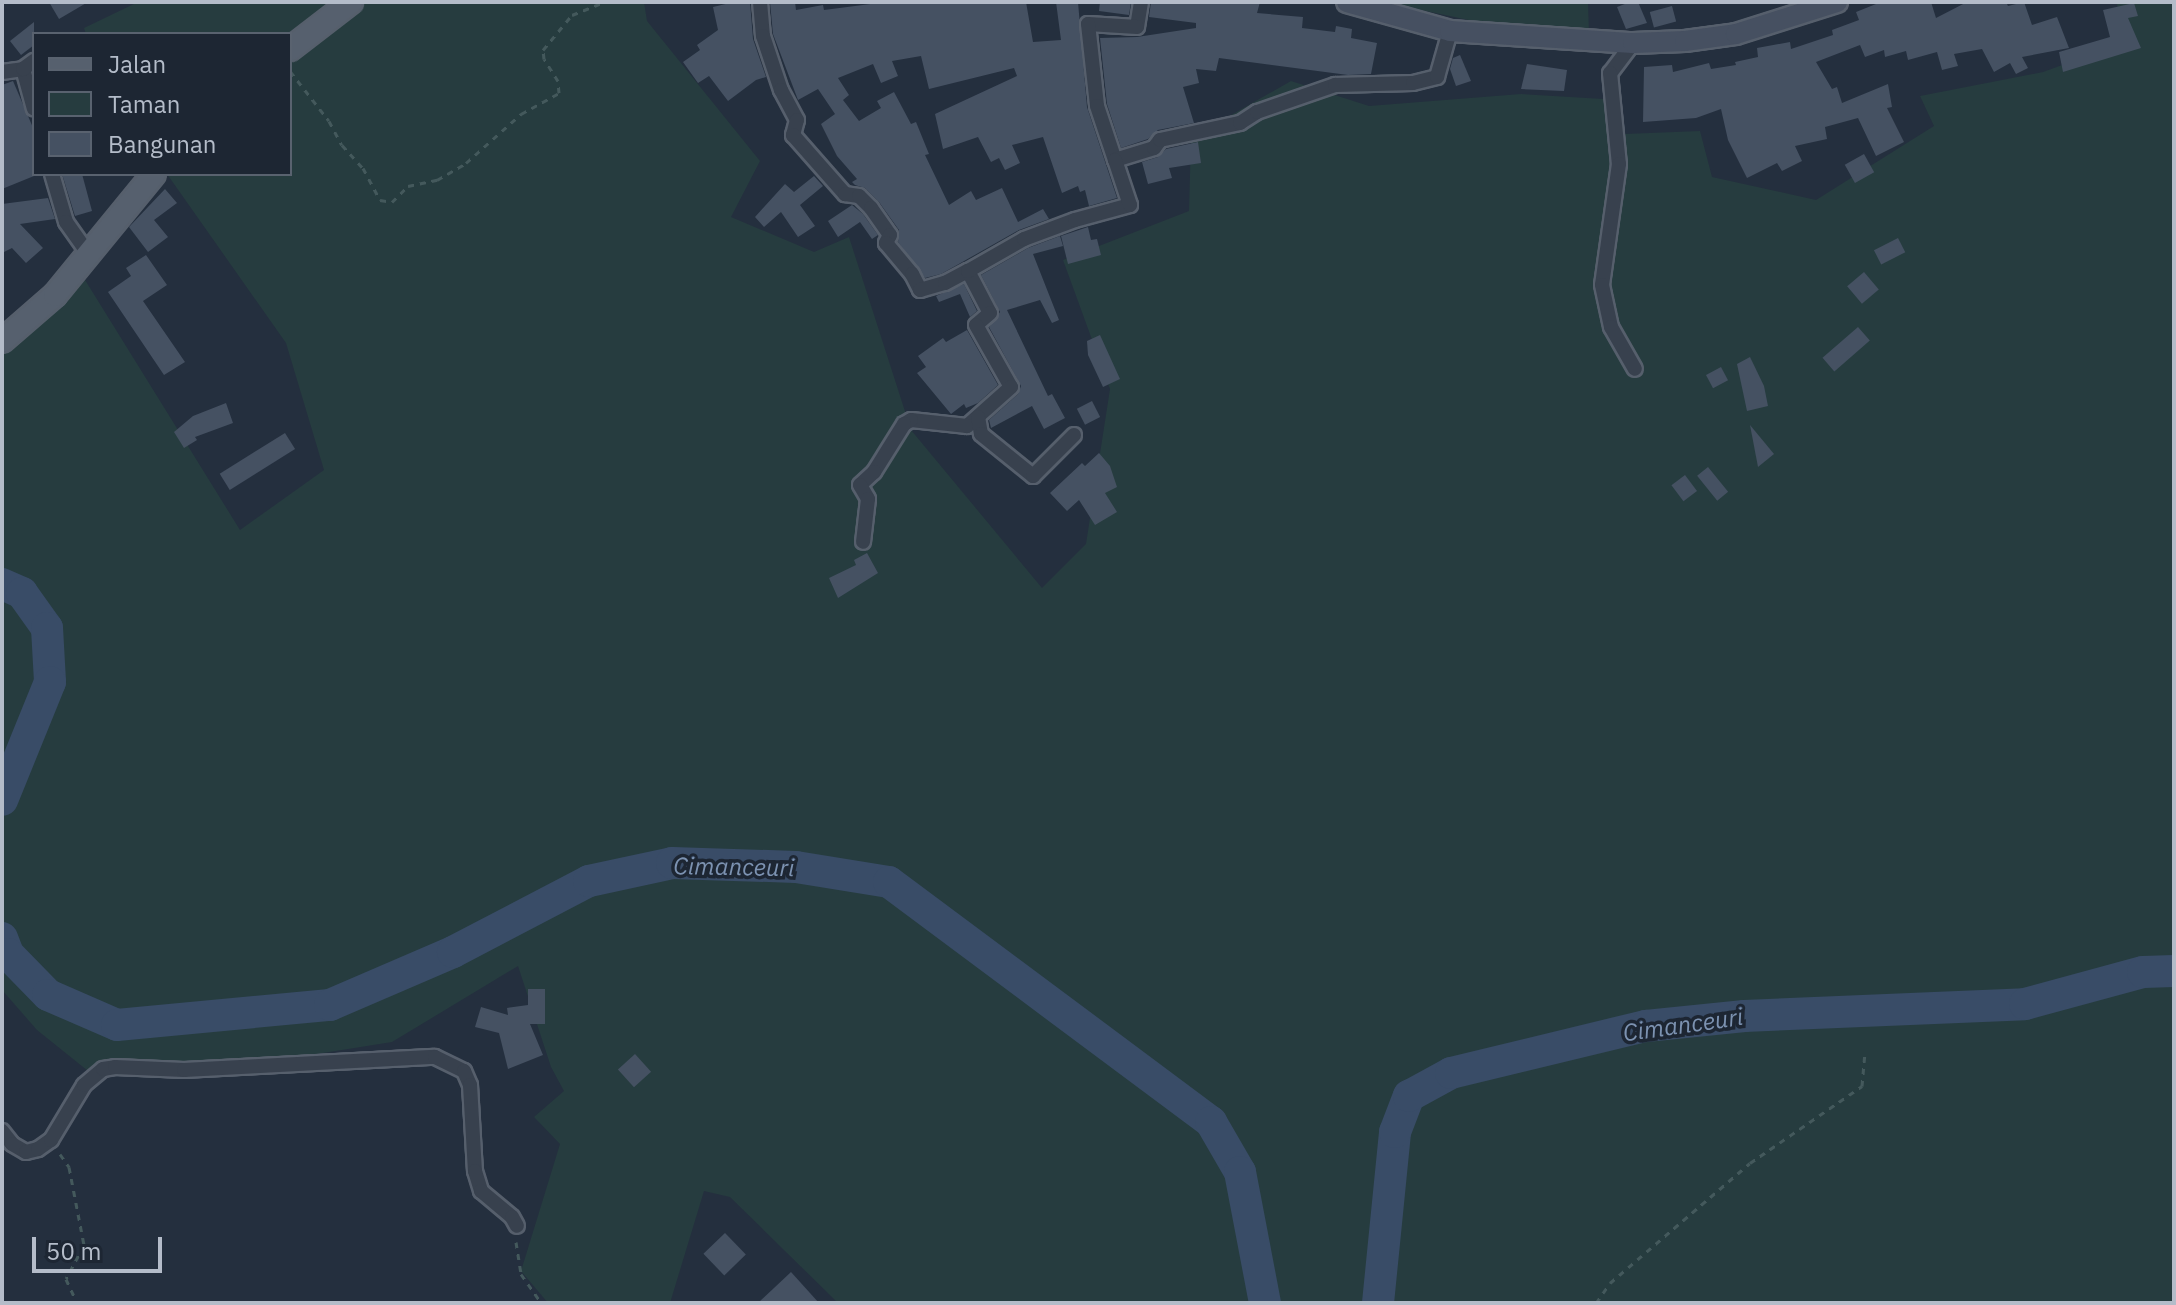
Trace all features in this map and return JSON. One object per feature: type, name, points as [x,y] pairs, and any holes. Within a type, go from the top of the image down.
[{"type":"main road","points":[[292,47],[351,2]]},
{"type":"main road","points":[[2,341],[55,295],[152,176]]},
{"type":"street","points":[[760,2],[763,36],[781,90],[797,120],[793,135],[845,194],[859,196],[871,208],[890,235],[886,243],[912,274],[920,290],[945,283],[1024,239],[1075,220],[1130,205],[1097,106],[1088,24],[1137,27],[1141,2]]},
{"type":"street","points":[[1347,2],[1450,31],[1633,43],[1685,41],[1736,34],[1837,2]]},
{"type":"street","points":[[1115,160],[1154,148],[1160,140],[1240,123],[1297,96],[1335,85],[1413,83],[1437,77],[1450,31]]},
{"type":"street","points":[[1633,43],[1610,73],[1619,164],[1602,285],[1611,327],[1635,369]]},
{"type":"street","points":[[2,72],[28,65],[32,94]]},
{"type":"street","points":[[53,176],[66,222],[90,256]]},
{"type":"street","points":[[863,542],[868,499],[860,485],[874,472],[904,424],[911,420],[967,426],[1011,387],[976,325],[990,313],[968,271]]},
{"type":"street","points":[[978,417],[981,434],[1033,476],[1074,435]]},
{"type":"street","points":[[2,1131],[12,1144],[26,1152],[38,1149],[51,1140],[84,1085],[103,1069],[184,1070],[435,1057],[464,1071],[470,1085],[475,1171],[481,1191],[512,1217],[517,1226]]},
{"type":"path","points":[[292,74],[329,121],[342,145],[363,168],[380,200],[392,202],[408,186],[437,180],[466,163],[521,114],[559,93],[558,81],[543,50],[572,15],[604,2]]},
{"type":"path","points":[[1596,1303],[1610,1283],[1750,1163],[1862,1086],[1865,1054]]},
{"type":"path","points":[[51,1140],[69,1167],[84,1245],[66,1279],[77,1303]]},
{"type":"path","points":[[517,1226],[515,1250],[521,1274],[541,1303]]},
{"type":"green space","points":[[138,2],[644,2],[647,21],[760,161],[731,217],[814,252],[849,237],[911,430],[1042,588],[1086,544],[1110,389],[1063,260],[1189,211],[1191,138],[1291,81],[1369,106],[1521,94],[1620,100],[1625,134],[1700,131],[1712,177],[1816,200],[1934,126],[1920,96],[2043,72],[2120,44],[2117,2],[2174,2],[2174,1303],[838,1303],[730,1197],[704,1191],[670,1303],[548,1303],[521,1271],[560,1144],[534,1117],[564,1091],[551,1067],[518,966],[392,1042],[236,1067],[88,1071],[37,1030],[2,990],[2,338],[77,267],[240,530],[324,470],[286,343],[168,176],[292,176],[292,32],[85,32],[84,28]]},
{"type":"green space","points":[[1383,2],[1588,2],[1589,33],[1521,31]]},
{"type":"building","points":[[49,2],[88,2],[59,19]]},
{"type":"building","points":[[750,2],[753,39],[766,77],[756,80],[728,101],[709,76],[698,83],[683,62],[700,50],[697,45],[718,30],[713,7]]},
{"type":"building","points":[[770,2],[795,2],[796,10],[823,5],[824,10],[886,2],[1026,2],[1033,42],[1061,40],[1056,2],[1078,2],[1087,107],[1117,198],[1089,206],[1085,190],[1080,192],[1078,186],[1062,193],[1043,137],[1012,145],[1020,163],[1005,170],[999,158],[991,162],[978,137],[943,149],[935,114],[1017,76],[1014,68],[929,89],[921,56],[892,61],[898,76],[881,83],[873,64],[838,78],[849,95],[843,100],[859,121],[881,108],[877,101],[894,92],[911,124],[916,122],[929,154],[925,155],[949,205],[971,191],[976,200],[1002,188],[1018,222],[1043,209],[1049,219],[1019,230],[941,274],[925,278],[898,242],[899,230],[879,202],[865,188],[852,182],[857,179],[837,156],[821,124],[835,114],[818,89],[798,100],[773,34]]},
{"type":"building","points":[[1100,2],[1131,2],[1129,15],[1099,11]]},
{"type":"building","points":[[1151,2],[1260,2],[1257,13],[1303,17],[1302,28],[1335,32],[1336,26],[1352,29],[1351,38],[1377,43],[1371,74],[1348,75],[1219,58],[1216,71],[1196,69],[1199,83],[1183,87],[1194,123],[1158,130],[1148,139],[1121,148],[1107,104],[1100,38],[1137,37],[1196,28],[1196,23],[1149,17]]},
{"type":"building","points":[[1638,2],[1647,23],[1626,29],[1617,7]]},
{"type":"building","points":[[1881,2],[1931,2],[1936,18],[1967,2],[2006,2],[2008,6],[2024,2],[2032,25],[2057,17],[2069,48],[2022,57],[2028,68],[2016,74],[2010,63],[1994,72],[1982,49],[1954,54],[1958,66],[1942,70],[1937,52],[1908,60],[1906,51],[1885,57],[1884,50],[1865,57],[1860,45],[1816,62],[1832,89],[1837,87],[1842,103],[1888,84],[1892,107],[1887,108],[1904,142],[1876,156],[1858,118],[1825,127],[1827,139],[1795,146],[1802,161],[1782,171],[1777,163],[1747,178],[1728,140],[1721,109],[1696,118],[1643,122],[1644,67],[1672,65],[1673,72],[1709,63],[1711,69],[1736,65],[1735,62],[1758,57],[1757,48],[1790,42],[1791,49],[1833,35],[1832,30],[1859,20],[1856,12]]},
{"type":"building","points":[[2134,3],[2138,16],[2128,18],[2141,48],[2063,72],[2059,52],[2110,37],[2103,10]]},
{"type":"building","points":[[1672,6],[1676,21],[1654,27],[1650,12]]},
{"type":"building","points":[[34,22],[32,47],[21,55],[10,41]]},
{"type":"building","points":[[1460,55],[1471,81],[1456,86],[1450,69],[1453,58]]},
{"type":"building","points":[[1527,64],[1567,70],[1564,91],[1521,89]]},
{"type":"building","points":[[13,81],[32,125],[34,176],[2,189],[2,85]]},
{"type":"building","points":[[1198,142],[1201,163],[1169,168],[1172,178],[1148,184],[1142,162],[1158,157],[1166,149]]},
{"type":"building","points":[[1864,154],[1874,172],[1855,183],[1845,165]]},
{"type":"building","points":[[63,176],[83,176],[92,211],[75,216]]},
{"type":"building","points":[[814,176],[823,186],[800,205],[815,226],[798,237],[781,212],[764,227],[755,217],[785,184],[794,192]]},
{"type":"building","points":[[165,189],[177,203],[154,220],[168,237],[148,252],[129,227]]},
{"type":"building","points":[[48,198],[55,219],[20,224],[43,248],[26,263],[12,248],[2,253],[2,204]]},
{"type":"building","points":[[852,205],[863,214],[878,235],[872,239],[860,222],[838,237],[828,221]]},
{"type":"building","points":[[1088,227],[1091,240],[1097,239],[1101,255],[1068,264],[1061,236]]},
{"type":"building","points":[[1060,236],[1063,246],[1033,254],[1059,320],[1052,323],[1040,300],[1007,310],[1048,396],[1052,394],[1065,418],[1044,429],[1032,406],[991,428],[989,420],[1018,394],[1021,386],[989,327],[1000,312],[981,275],[1028,248]]},
{"type":"building","points":[[1898,238],[1905,252],[1881,265],[1874,250]]},
{"type":"building","points":[[146,255],[167,285],[143,301],[185,362],[164,375],[108,292],[131,276],[126,268]]},
{"type":"building","points":[[1864,272],[1879,290],[1862,304],[1847,286]]},
{"type":"building","points":[[964,284],[977,311],[970,317],[960,294],[939,302],[936,296]]},
{"type":"building","points":[[1858,327],[1870,341],[1834,371],[1823,358]]},
{"type":"building","points":[[967,330],[998,385],[978,403],[966,408],[964,404],[951,414],[917,373],[926,367],[918,356],[943,338],[946,342]]},
{"type":"building","points":[[1100,335],[1120,379],[1103,387],[1088,355],[1087,341]]},
{"type":"building","points":[[1750,357],[1764,386],[1768,406],[1747,411],[1737,364]]},
{"type":"building","points":[[1721,367],[1728,380],[1713,388],[1706,375]]},
{"type":"building","points":[[1092,401],[1100,417],[1085,425],[1077,409]]},
{"type":"building","points":[[226,403],[233,423],[195,437],[197,440],[184,448],[174,432],[193,416]]},
{"type":"building","points":[[1750,425],[1774,454],[1758,467]]},
{"type":"building","points":[[285,433],[295,449],[230,490],[220,474]]},
{"type":"building","points":[[1099,453],[1110,466],[1117,487],[1105,493],[1117,512],[1095,525],[1079,500],[1067,511],[1050,493],[1082,463],[1085,466]]},
{"type":"building","points":[[1708,467],[1728,492],[1717,501],[1697,476]]},
{"type":"building","points":[[1685,475],[1697,491],[1683,501],[1671,485]]},
{"type":"building","points":[[867,553],[878,573],[838,598],[829,578],[856,565],[854,560]]},
{"type":"building","points":[[528,989],[545,989],[545,1024],[530,1024],[543,1055],[508,1069],[499,1033],[475,1027],[481,1007],[508,1015],[507,1008],[528,1005]]},
{"type":"building","points":[[635,1054],[651,1072],[634,1087],[618,1069]]},
{"type":"building","points":[[725,1233],[746,1255],[724,1275],[703,1254]]},
{"type":"building","points":[[791,1272],[819,1303],[758,1303]]},
{"type":"waterway","name":"Cimanceuri","points":[[2,584],[22,593],[47,628],[50,682],[2,800]]},
{"type":"waterway","name":"Cimanceuri","points":[[2,938],[8,954],[48,995],[117,1025],[330,1005],[453,952],[589,881],[672,863],[796,867],[889,882],[1211,1122],[1240,1172],[1265,1303]]},
{"type":"waterway","name":"Cimanceuri","points":[[1378,1303],[1395,1132],[1409,1096],[1451,1073],[1646,1026],[1744,1016],[2025,1004],[2143,972],[2174,971]]}]
